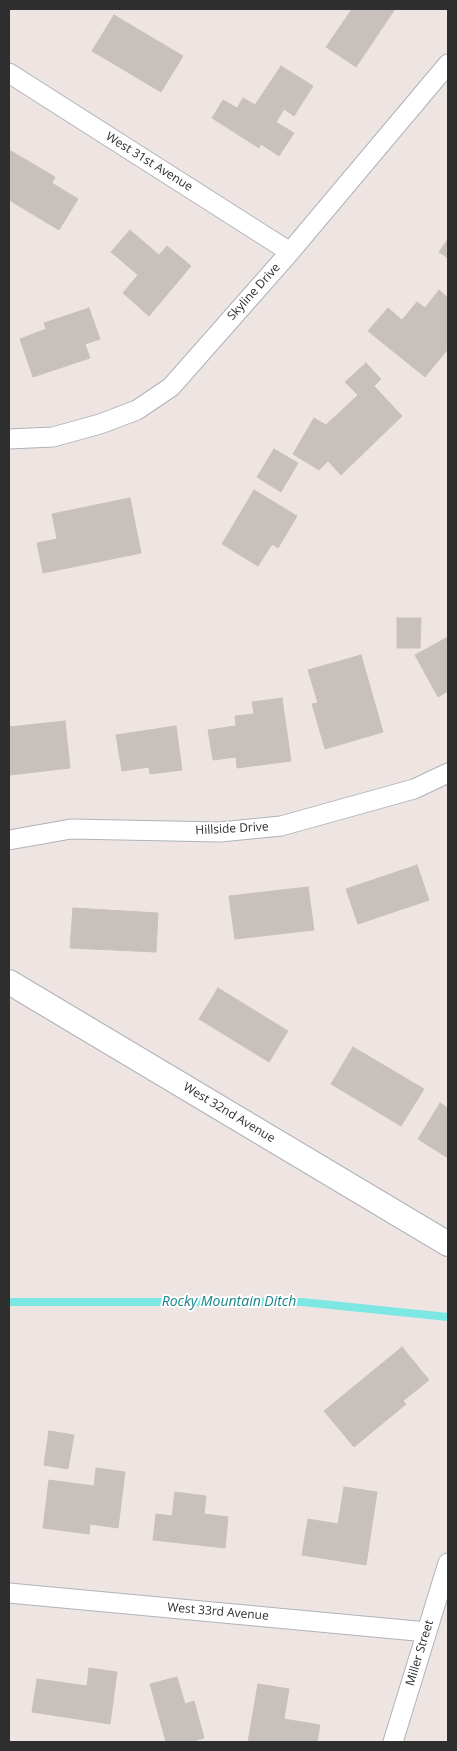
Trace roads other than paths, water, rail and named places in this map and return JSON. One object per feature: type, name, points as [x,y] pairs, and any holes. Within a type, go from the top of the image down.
[{"type":"street","name":"Skyline Drive","points":[[9,439],[53,437],[100,424],[137,410],[171,387],[290,252],[448,64]]},
{"type":"street","name":"West 31st Avenue","points":[[9,73],[290,252]]},
{"type":"street","name":"Hillside Drive","points":[[9,840],[70,829],[220,832],[281,826],[414,789],[448,773]]},
{"type":"street","name":"West 32nd Avenue","points":[[9,982],[448,1244]]},
{"type":"street","name":"Miller Street","points":[[392,1742],[448,1563]]},
{"type":"street","name":"West 33rd Avenue","points":[[9,1593],[427,1632]]},
{"type":"waterway","name":"Rocky Mountain Ditch","points":[[9,1302],[302,1302],[448,1317]]}]
